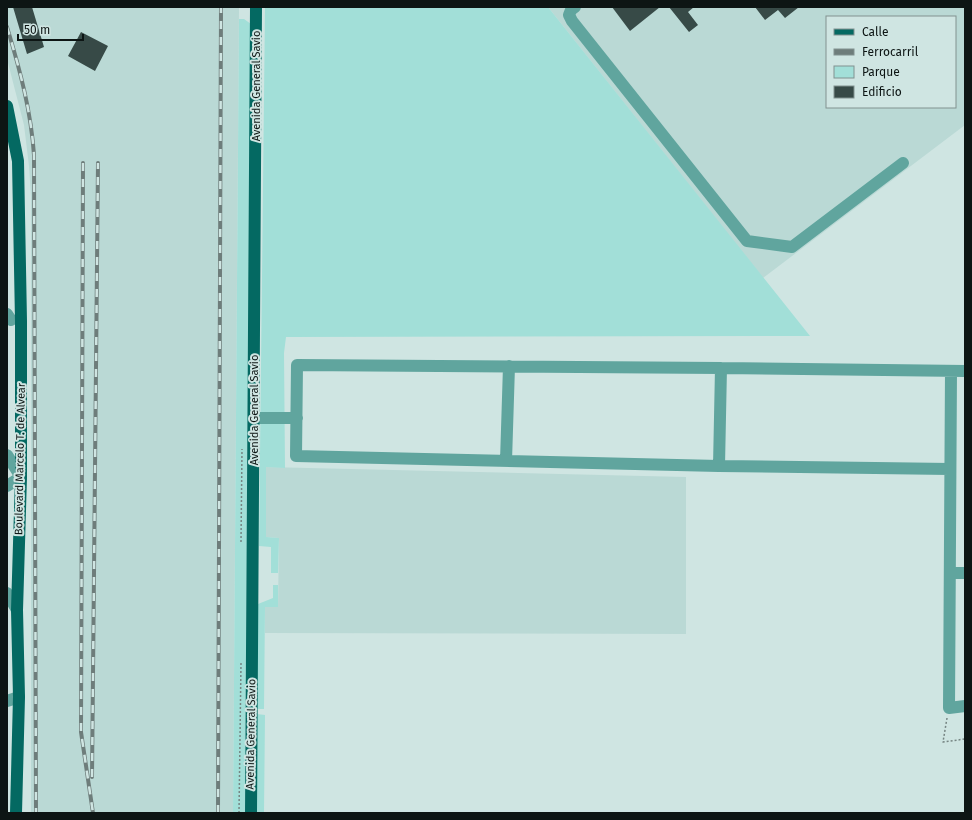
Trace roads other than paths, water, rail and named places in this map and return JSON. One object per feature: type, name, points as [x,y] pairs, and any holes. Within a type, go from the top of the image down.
[{"type":"main road","name":"Avenida General Savio","points":[[250,813],[256,7]]},
{"type":"main road","name":"Boulevard Marcelo T. de Alvear","points":[[7,106],[11,147],[19,182],[12,319],[21,477],[18,610],[19,697],[16,813]]},
{"type":"street","points":[[574,7],[569,15],[572,21],[746,241],[792,247],[903,163]]},
{"type":"street","points":[[950,469],[719,466],[296,456],[298,365],[965,371]]},
{"type":"street","points":[[506,461],[509,366]]},
{"type":"street","points":[[719,466],[721,368]]},
{"type":"street","points":[[951,371],[949,708],[965,706]]},
{"type":"street","points":[[254,418],[296,418]]},
{"type":"street","points":[[7,455],[21,477],[7,486]]},
{"type":"street","points":[[950,573],[965,573]]},
{"type":"street","points":[[7,593],[18,610]]},
{"type":"street","points":[[7,701],[19,697]]},
{"type":"railway","points":[[218,813],[221,7]]},
{"type":"railway","points":[[7,27],[24,91],[33,139],[34,155],[36,813]]},
{"type":"railway","points":[[83,163],[81,732],[93,813]]},
{"type":"railway","points":[[92,777],[98,163]]}]
